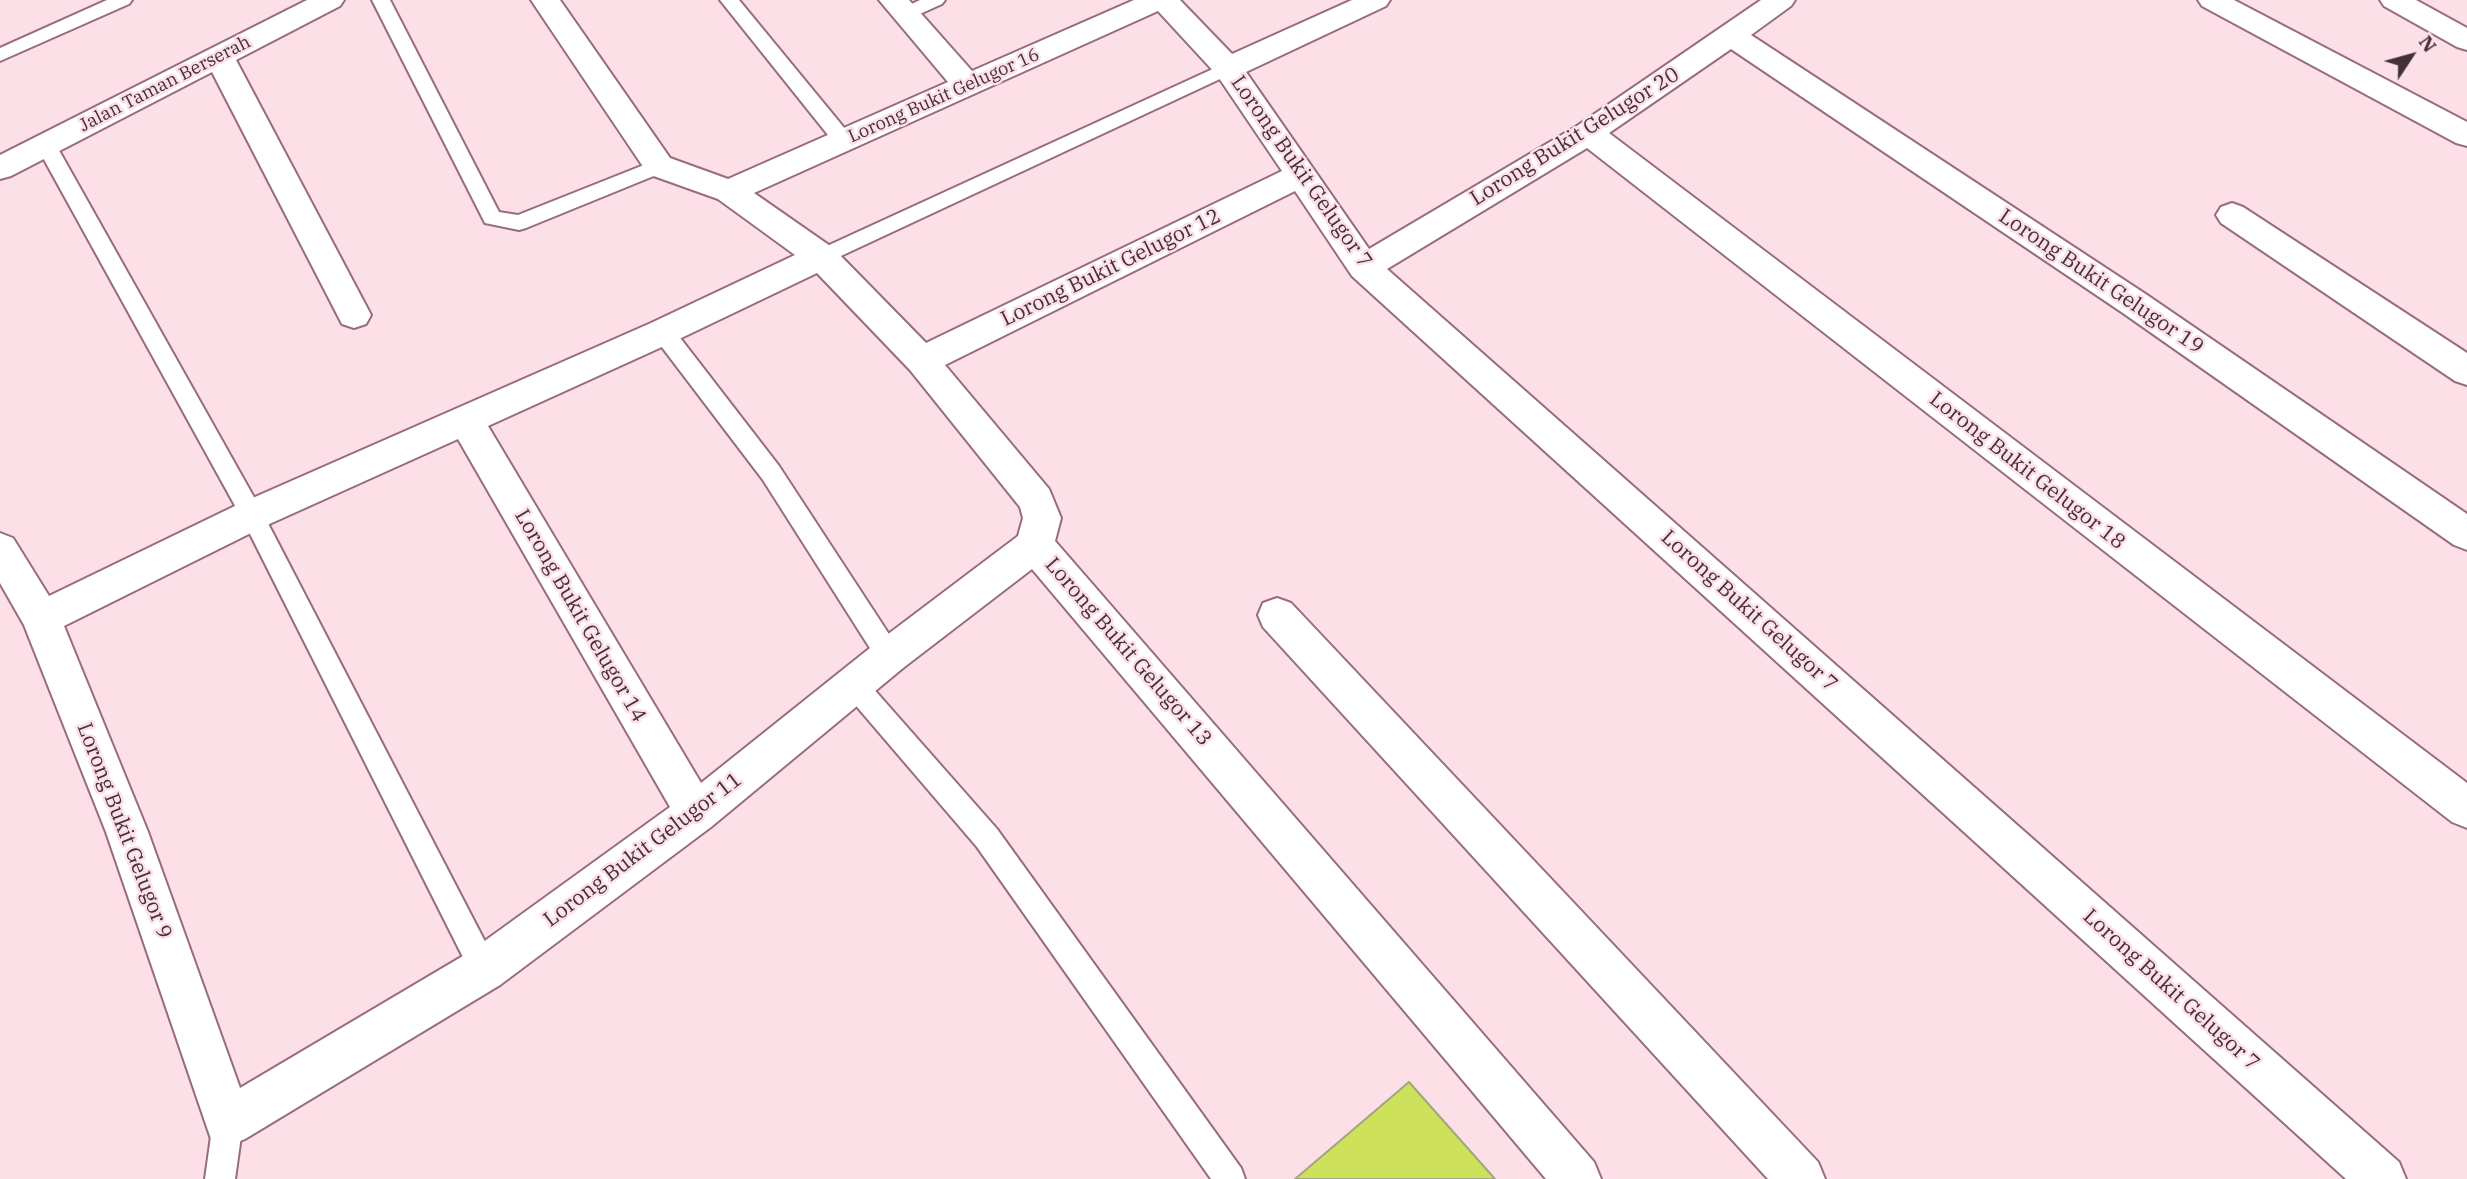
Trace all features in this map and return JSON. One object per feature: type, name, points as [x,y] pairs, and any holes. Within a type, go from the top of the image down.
[{"type":"street","name":"Jalan Taman Berserah","points":[[0,168],[330,0]]},
{"type":"street","points":[[545,0],[659,166]]},
{"type":"street","name":"Lorong Bukit Gelugor 16","points":[[729,191],[1161,0]]},
{"type":"street","name":"Lorong Bukit Gelugor 7","points":[[1161,0],[1228,68],[1364,267],[2382,1179]]},
{"type":"street","points":[[1228,68],[1376,0]]},
{"type":"street","name":"Lorong Bukit Gelugor 20","points":[[1364,267],[1588,133],[1781,0]]},
{"type":"street","points":[[2211,0],[2467,135]]},
{"type":"street","points":[[2394,0],[2467,40]]},
{"type":"street","points":[[899,7],[968,86]]},
{"type":"street","name":"Lorong Bukit Gelugor 19","points":[[1732,36],[2135,304],[2467,534]]},
{"type":"street","points":[[219,57],[354,316]]},
{"type":"street","name":"Lorong Bukit Gelugor 18","points":[[1588,133],[2467,808]]},
{"type":"street","name":"Lorong Bukit Gelugor 13","points":[[659,166],[729,191],[821,257],[922,361],[1036,500],[1042,518],[1035,545],[1577,1179]]},
{"type":"street","name":"Lorong Bukit Gelugor 12","points":[[922,361],[1300,175]]},
{"type":"street","points":[[2232,215],[2467,370]]},
{"type":"street","points":[[41,618],[252,515],[663,332],[821,257]]},
{"type":"street","name":"Lorong Bukit Gelugor 14","points":[[465,419],[696,813]]},
{"type":"street","name":"Lorong Bukit Gelugor 11","points":[[228,1122],[484,970],[696,813],[889,656],[1035,545]]},
{"type":"street","name":"Lorong Bukit Gelugor 9","points":[[0,549],[41,618],[127,832],[228,1122]]},
{"type":"street","points":[[1277,615],[1801,1179]]},
{"type":"lane","points":[[0,55],[122,0]]},
{"type":"lane","points":[[381,0],[492,218],[519,223],[659,166]]},
{"type":"lane","points":[[729,0],[843,140]]},
{"type":"lane","points":[[899,7],[936,0]]},
{"type":"lane","points":[[821,257],[1228,68]]},
{"type":"lane","points":[[47,145],[252,515],[484,970]]},
{"type":"lane","points":[[663,332],[771,473],[889,656]]},
{"type":"lane","points":[[855,686],[988,838],[1230,1179]]},
{"type":"lane","points":[[220,1179],[228,1122]]},
{"type":"building","points":[[1409,1082],[1495,1179],[1295,1179]]}]
